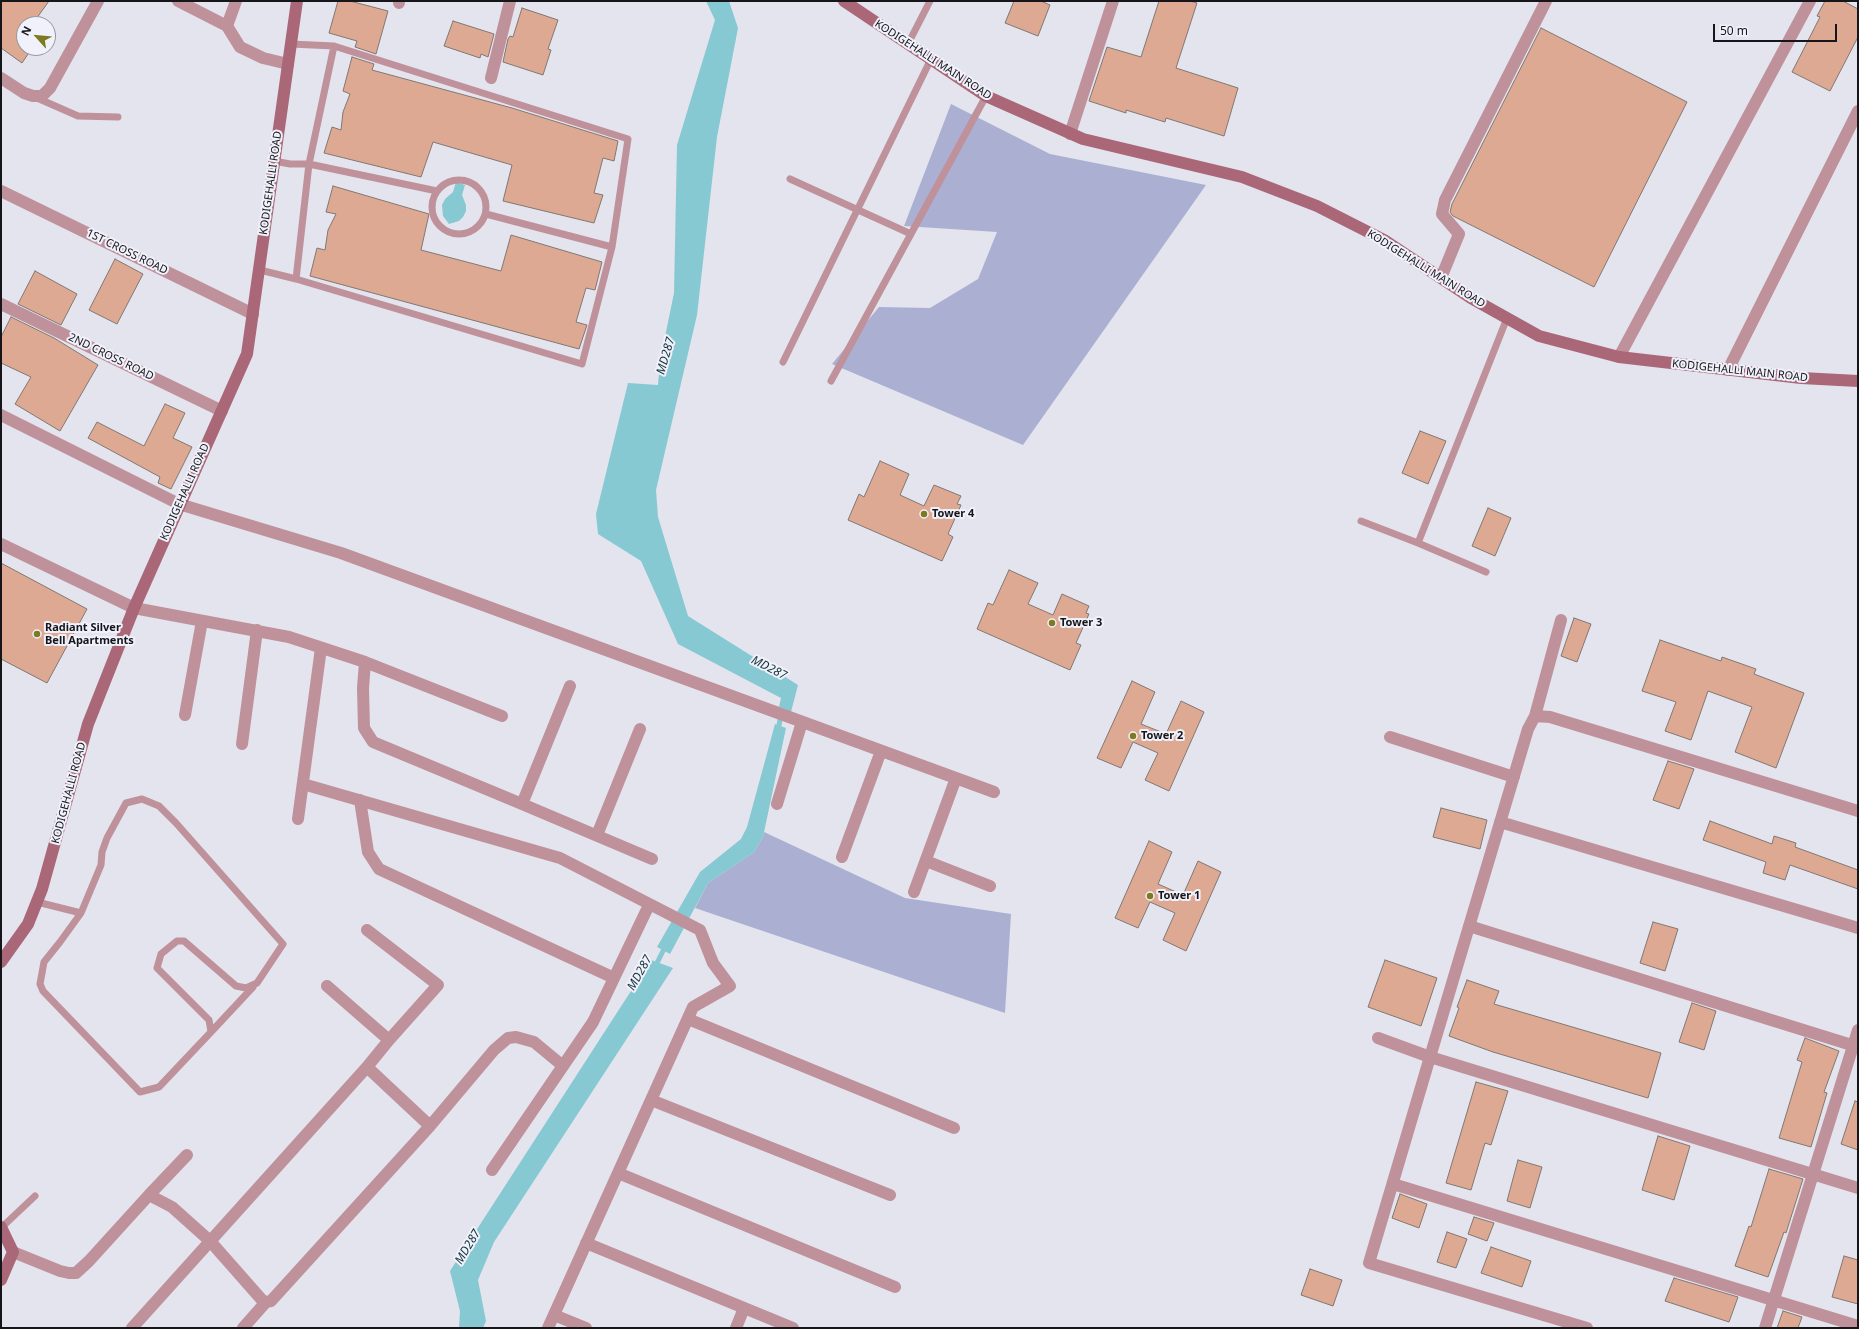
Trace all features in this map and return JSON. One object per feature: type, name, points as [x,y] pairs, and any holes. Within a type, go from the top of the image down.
[{"type":"street","points":[[1,78],[24,93],[34,96],[42,96],[50,88],[98,1]]},
{"type":"street","points":[[178,1],[227,26],[240,47],[263,58],[288,64]]},
{"type":"street","points":[[227,26],[236,1]]},
{"type":"street","name":"KODIGEHALLI ROAD","points":[[1,962],[28,924],[37,902],[42,889],[88,724],[134,608],[247,354],[297,1]]},
{"type":"street","points":[[491,78],[510,1]]},
{"type":"street","name":"KODIGEHALLI MAIN ROAD","points":[[844,1],[986,96],[1083,139],[1242,177],[1310,204],[1384,240],[1441,278],[1539,336],[1618,357],[1801,378],[1858,381]]},
{"type":"street","points":[[1070,134],[1112,1]]},
{"type":"street","points":[[1441,278],[1459,234],[1442,214],[1446,200],[1546,1]]},
{"type":"street","points":[[1618,357],[1810,1]]},
{"type":"street","points":[[1728,370],[1858,111]]},
{"type":"street","name":"1ST CROSS ROAD","points":[[1,191],[253,314]]},
{"type":"street","name":"2ND CROSS ROAD","points":[[1,304],[222,411]]},
{"type":"street","points":[[1,415],[179,504],[341,553],[994,792]]},
{"type":"street","points":[[1,544],[134,608],[289,637],[365,662],[502,716]]},
{"type":"street","points":[[1562,620],[1535,716],[1528,728],[1369,1262],[1587,1328]]},
{"type":"street","points":[[185,716],[202,621]]},
{"type":"street","points":[[242,744],[257,630]]},
{"type":"street","points":[[298,819],[321,648]]},
{"type":"street","points":[[365,662],[363,688],[364,728],[373,742],[652,858]]},
{"type":"street","points":[[522,804],[570,686]]},
{"type":"street","points":[[1535,716],[1550,717],[1858,811]]},
{"type":"street","points":[[777,804],[802,722]]},
{"type":"street","points":[[597,835],[640,729]]},
{"type":"street","points":[[1390,737],[1514,777]]},
{"type":"street","points":[[842,857],[881,751]]},
{"type":"street","points":[[914,892],[956,778]]},
{"type":"street","points":[[303,784],[560,858],[700,930],[713,963],[730,986],[693,1007],[548,1328]]},
{"type":"street","points":[[360,800],[368,852],[379,869],[614,978]]},
{"type":"street","points":[[1500,822],[1858,928]]},
{"type":"street","points":[[926,861],[990,886]]},
{"type":"street","points":[[492,1170],[593,1022],[649,905]]},
{"type":"street","points":[[1469,926],[1856,1047]]},
{"type":"street","points":[[132,1328],[367,1068],[389,1040],[438,985],[367,930]]},
{"type":"street","points":[[327,986],[389,1040]]},
{"type":"street","points":[[688,1019],[954,1128]]},
{"type":"street","points":[[1765,1328],[1856,1047],[1858,1030]]},
{"type":"street","points":[[243,1328],[266,1302],[275,1298],[430,1126],[494,1050],[508,1038],[516,1037],[534,1042],[563,1066]]},
{"type":"street","points":[[1378,1038],[1430,1057],[1858,1188]]},
{"type":"street","points":[[367,1068],[430,1126]]},
{"type":"street","points":[[651,1100],[890,1195]]},
{"type":"street","points":[[1,1227],[13,1252],[60,1271],[76,1273],[187,1156]]},
{"type":"street","points":[[618,1173],[895,1287]]},
{"type":"street","points":[[1393,1184],[1858,1326]]},
{"type":"street","points":[[149,1195],[172,1207],[210,1241],[262,1300],[266,1302]]},
{"type":"street","points":[[586,1243],[793,1328]]},
{"type":"street","points":[[1,1280],[13,1252]]},
{"type":"street","points":[[736,1328],[744,1308]]},
{"type":"street","points":[[554,1315],[586,1328]]},
{"type":"lane","points":[[908,44],[930,1]]},
{"type":"lane","points":[[260,270],[296,279],[582,364],[612,247],[628,139],[334,46],[291,44]]},
{"type":"lane","points":[[296,279],[309,164],[334,46]]},
{"type":"lane","points":[[783,362],[931,59]]},
{"type":"lane","points":[[34,96],[78,116],[118,117]]},
{"type":"lane","points":[[831,381],[986,96]]},
{"type":"lane","points":[[274,162],[309,164],[437,192]]},
{"type":"lane","points":[[790,179],[911,234]]},
{"type":"lane","points":[[462,180],[471,182],[478,187],[484,195],[487,204],[486,214],[476,229],[469,233],[460,234],[444,230],[434,217],[432,209],[437,192],[444,185],[452,181],[462,180]]},
{"type":"lane","points":[[486,214],[612,247]]},
{"type":"lane","points":[[1418,543],[1507,318]]},
{"type":"lane","points":[[1361,521],[1486,572]]},
{"type":"lane","points":[[142,799],[158,806],[176,824],[283,944],[257,983],[159,1087],[140,1092],[43,992],[40,984],[44,962],[81,912],[101,865],[102,852],[107,838],[126,803],[142,799]]},
{"type":"lane","points":[[37,902],[81,912]]},
{"type":"lane","points":[[211,1032],[210,1020],[157,968],[161,954],[177,941],[184,941],[236,986],[246,988],[257,983]]},
{"type":"lane","points":[[1,1227],[35,1196]]},
{"type":"shaded area","points":[[951,104],[1050,154],[1206,185],[1023,445],[832,364],[879,307],[930,308],[978,279],[997,232],[904,226]]},
{"type":"shaded area","points":[[764,832],[905,898],[1011,914],[1005,1013],[695,908],[708,883],[754,852],[763,837]]},
{"type":"water","points":[[706,1],[729,1],[738,28],[717,137],[697,315],[656,490],[658,517],[688,616],[798,685],[791,712],[779,707],[781,698],[678,644],[641,561],[598,534],[596,514],[628,383],[658,385],[660,361],[674,293],[677,145],[715,20]]},
{"type":"water","points":[[456,182],[465,185],[462,195],[466,205],[466,211],[459,221],[449,224],[443,216],[442,205],[445,199],[453,192]]},
{"type":"water","points":[[775,724],[786,728],[763,837],[754,852],[708,883],[670,954],[657,947],[700,872],[741,839],[747,827]]},
{"type":"water","points":[[651,960],[673,968],[494,1242],[478,1280],[486,1321],[483,1328],[459,1328],[460,1311],[450,1271]]},
{"type":"building","points":[[1,1],[49,1],[38,16],[16,16],[16,56],[27,56],[22,63],[1,48]]},
{"type":"building","points":[[338,1],[350,1],[388,11],[376,54],[355,47],[357,41],[329,33]]},
{"type":"building","points":[[1014,1],[1041,1],[1050,5],[1038,36],[1005,23]]},
{"type":"building","points":[[1159,1],[1190,1],[1197,3],[1176,68],[1238,88],[1224,136],[1166,118],[1165,122],[1126,110],[1126,113],[1089,101],[1107,47],[1141,57]]},
{"type":"building","points":[[1825,1],[1843,1],[1858,9],[1858,37],[1830,91],[1792,72],[1820,17],[1817,16]]},
{"type":"building","points":[[522,8],[558,20],[548,49],[551,50],[543,75],[503,62],[508,39],[510,36],[513,37]]},
{"type":"building","points":[[453,21],[494,34],[488,57],[481,54],[480,58],[444,46]]},
{"type":"building","points":[[1541,28],[1687,102],[1594,287],[1453,216],[1450,212],[1452,204]]},
{"type":"building","points":[[352,57],[374,64],[372,70],[512,108],[618,141],[614,161],[603,158],[594,193],[603,195],[594,223],[503,201],[512,165],[433,142],[421,177],[324,153],[332,127],[341,130],[343,112],[350,94],[343,91]]},
{"type":"building","points":[[333,186],[429,214],[421,250],[501,271],[511,235],[602,262],[595,290],[586,288],[576,322],[587,325],[579,349],[310,276],[317,248],[325,250],[328,230],[336,214],[326,212]]},
{"type":"building","points":[[115,259],[143,274],[117,324],[89,310]]},
{"type":"building","points":[[35,271],[77,294],[61,325],[18,304]]},
{"type":"building","points":[[11,317],[54,338],[98,365],[60,431],[15,404],[31,377],[1,363],[1,337]]},
{"type":"building","points":[[165,404],[185,413],[173,438],[192,447],[171,489],[158,483],[160,477],[88,438],[97,422],[144,446]]},
{"type":"building","points":[[1420,431],[1446,441],[1428,484],[1402,473]]},
{"type":"building","name":"Tower 4","points":[[880,461],[909,474],[900,495],[924,506],[934,485],[961,496],[957,504],[961,505],[948,534],[953,537],[942,561],[848,520],[859,494],[864,497]]},
{"type":"building","points":[[1488,508],[1511,518],[1495,556],[1472,546]]},
{"type":"building","name":"Radiant Silver Bell Apartments","points":[[1,563],[87,609],[47,683],[1,659]]},
{"type":"building","name":"Tower 3","points":[[1009,570],[1038,583],[1028,604],[1053,615],[1062,594],[1089,606],[1086,613],[1089,614],[1076,643],[1081,645],[1070,670],[977,629],[988,603],[993,605]]},
{"type":"building","points":[[1574,618],[1591,624],[1577,662],[1561,656]]},
{"type":"building","points":[[1660,640],[1721,661],[1722,657],[1756,669],[1754,674],[1804,693],[1776,768],[1735,752],[1752,707],[1708,691],[1691,740],[1665,731],[1676,702],[1642,691]]},
{"type":"building","name":"Tower 2","points":[[1132,681],[1155,692],[1141,724],[1166,734],[1181,701],[1204,712],[1169,791],[1145,780],[1158,753],[1133,742],[1121,768],[1097,758]]},
{"type":"building","points":[[1668,761],[1694,769],[1679,809],[1653,800]]},
{"type":"building","points":[[1441,808],[1487,820],[1480,849],[1433,837]]},
{"type":"building","points":[[1710,821],[1772,844],[1774,836],[1796,843],[1795,847],[1858,870],[1858,889],[1790,865],[1785,880],[1763,873],[1766,862],[1703,840]]},
{"type":"building","name":"Tower 1","points":[[1149,841],[1172,852],[1158,884],[1183,895],[1198,861],[1221,872],[1186,951],[1163,940],[1175,913],[1150,902],[1138,928],[1115,918]]},
{"type":"building","points":[[1653,922],[1678,929],[1665,971],[1640,963]]},
{"type":"building","points":[[1385,960],[1437,978],[1421,1026],[1368,1007]]},
{"type":"building","points":[[1467,980],[1499,991],[1494,1004],[1661,1053],[1648,1098],[1493,1052],[1449,1036],[1459,1008],[1457,1007]]},
{"type":"building","points":[[1692,1003],[1716,1011],[1704,1050],[1679,1042]]},
{"type":"building","points":[[1805,1038],[1839,1051],[1824,1092],[1827,1093],[1811,1147],[1779,1138],[1802,1062],[1797,1060]]},
{"type":"building","points":[[1476,1082],[1508,1091],[1491,1145],[1485,1143],[1471,1190],[1446,1183]]},
{"type":"building","points":[[1855,1101],[1858,1102],[1858,1150],[1841,1144]]},
{"type":"building","points":[[1658,1136],[1690,1146],[1674,1200],[1642,1190]]},
{"type":"building","points":[[1518,1160],[1542,1167],[1530,1208],[1507,1201]]},
{"type":"building","points":[[1769,1169],[1803,1179],[1786,1233],[1784,1232],[1768,1277],[1735,1266],[1749,1226],[1751,1227]]},
{"type":"building","points":[[1400,1194],[1427,1204],[1419,1228],[1392,1218]]},
{"type":"building","points":[[1474,1217],[1494,1223],[1487,1241],[1468,1234]]},
{"type":"building","points":[[1447,1232],[1467,1239],[1456,1268],[1437,1262]]},
{"type":"building","points":[[1491,1247],[1531,1261],[1522,1287],[1481,1273]]},
{"type":"building","points":[[1844,1256],[1858,1260],[1858,1304],[1832,1297]]},
{"type":"building","points":[[1310,1269],[1342,1280],[1333,1306],[1301,1295]]},
{"type":"building","points":[[1674,1278],[1738,1297],[1729,1322],[1665,1301]]},
{"type":"building","points":[[1783,1311],[1802,1317],[1798,1328],[1777,1328]]},
{"type":"waterway","name":"MD287","points":[[778,731],[781,714]]},
{"type":"waterway","name":"MD287","points":[[655,967],[666,945]]},
{"type":"place","name":"Tower 4","points":[[924,514]]},
{"type":"place","name":"Tower 3","points":[[1052,623]]},
{"type":"place","name":"Radiant Silver Bell Apartments","points":[[37,634]]},
{"type":"place","name":"Tower 2","points":[[1133,736]]},
{"type":"place","name":"Tower 1","points":[[1150,896]]}]
